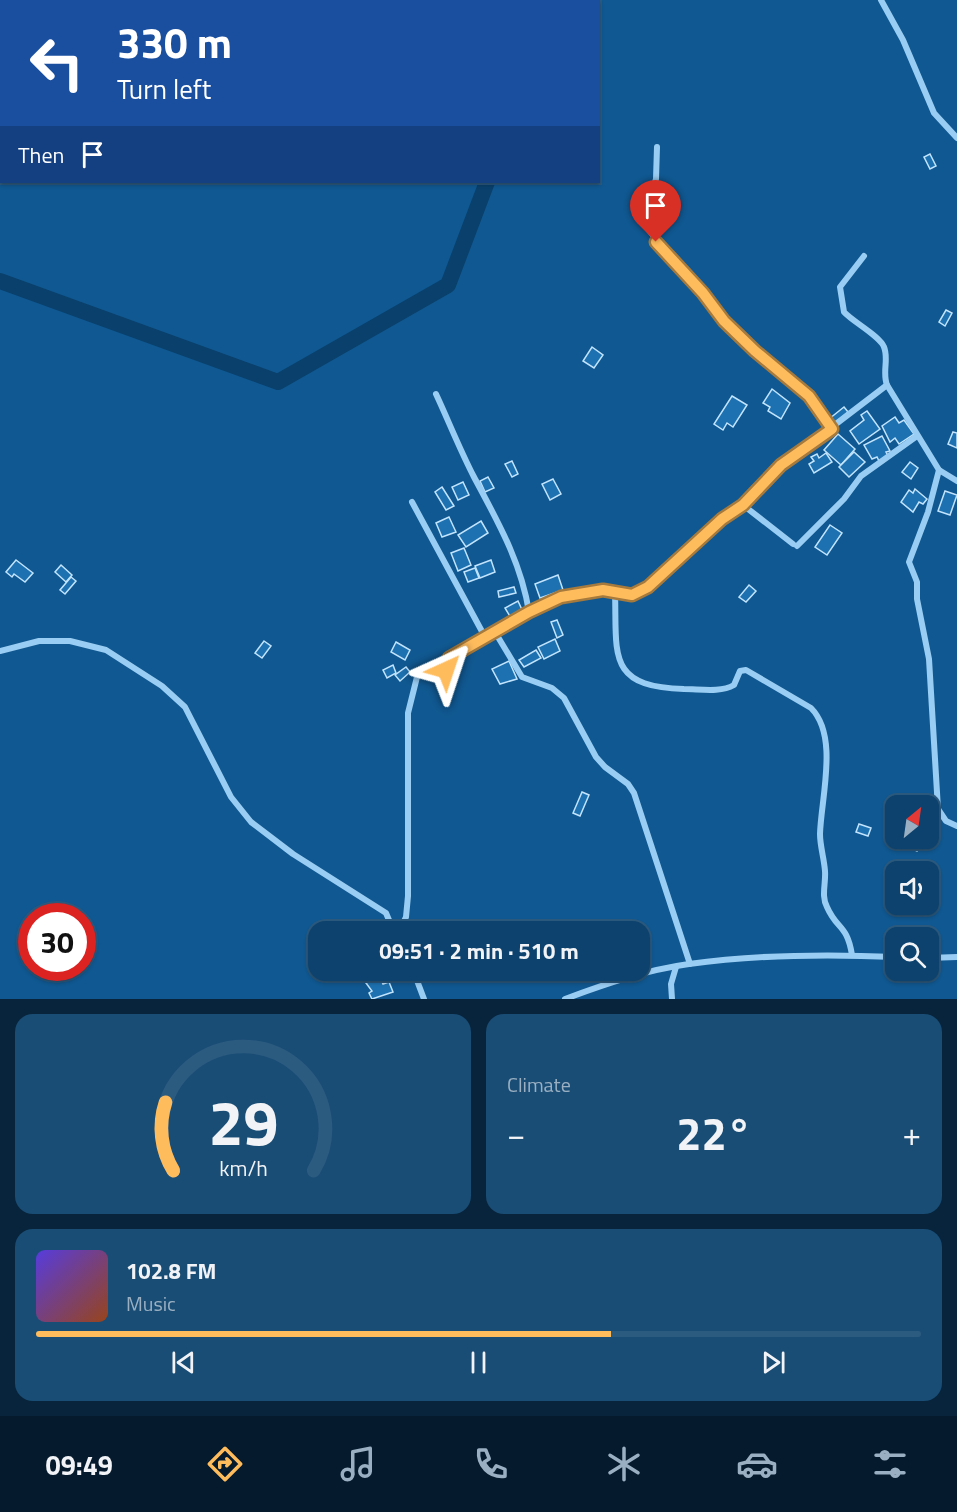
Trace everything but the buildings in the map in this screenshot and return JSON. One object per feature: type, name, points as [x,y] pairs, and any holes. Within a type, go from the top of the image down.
[{"type":"street","points":[[881,0],[903,40],[934,113],[957,138]]},
{"type":"street","points":[[657,147],[658,164],[645,219],[652,235],[724,321],[755,351],[809,396],[832,429]]},
{"type":"street","points":[[864,256],[842,282],[840,292],[845,314],[884,347],[884,373],[888,385],[939,470],[957,481]]},
{"type":"street","points":[[403,921],[406,917],[408,896],[408,713],[416,680],[422,674],[445,671],[448,659],[529,612],[561,597],[598,590],[632,595],[648,587],[722,519],[743,505],[781,465],[888,385]]},
{"type":"street","points":[[436,394],[470,469],[505,533],[525,582],[529,612]]},
{"type":"street","points":[[743,505],[795,545],[844,499],[861,476],[917,436]]},
{"type":"street","points":[[939,470],[928,512],[909,559],[917,582],[917,599],[930,659],[938,809],[946,821],[957,826]]},
{"type":"street","points":[[412,502],[485,637]]},
{"type":"street","points":[[615,592],[617,657],[624,671],[640,682],[658,688],[720,690],[734,685],[740,671],[746,670],[811,708],[818,715],[825,734],[824,810],[820,833],[825,873],[824,900],[828,910],[846,931],[852,955]]},
{"type":"street","points":[[495,632],[522,676],[552,688],[564,698],[596,757],[605,767],[628,784],[634,794],[690,964]]},
{"type":"street","points":[[0,651],[39,641],[70,641],[106,650],[162,686],[185,707],[231,797],[251,822],[293,854],[386,913],[390,921]]},
{"type":"street","points":[[565,999],[626,978],[690,964],[852,955],[885,956]]},
{"type":"street","points":[[939,958],[957,957]]},
{"type":"street","points":[[672,999],[671,984],[676,966]]},
{"type":"street","points":[[417,981],[424,999]]},
{"type":"waterway","points":[[0,281],[278,382],[448,285],[487,183]]},
{"type":"route","points":[[446,670],[449,658],[561,597],[598,590],[637,594],[648,587],[722,519],[743,505],[781,465],[832,429],[809,396],[755,351],[724,321],[703,293],[656,242]]}]
